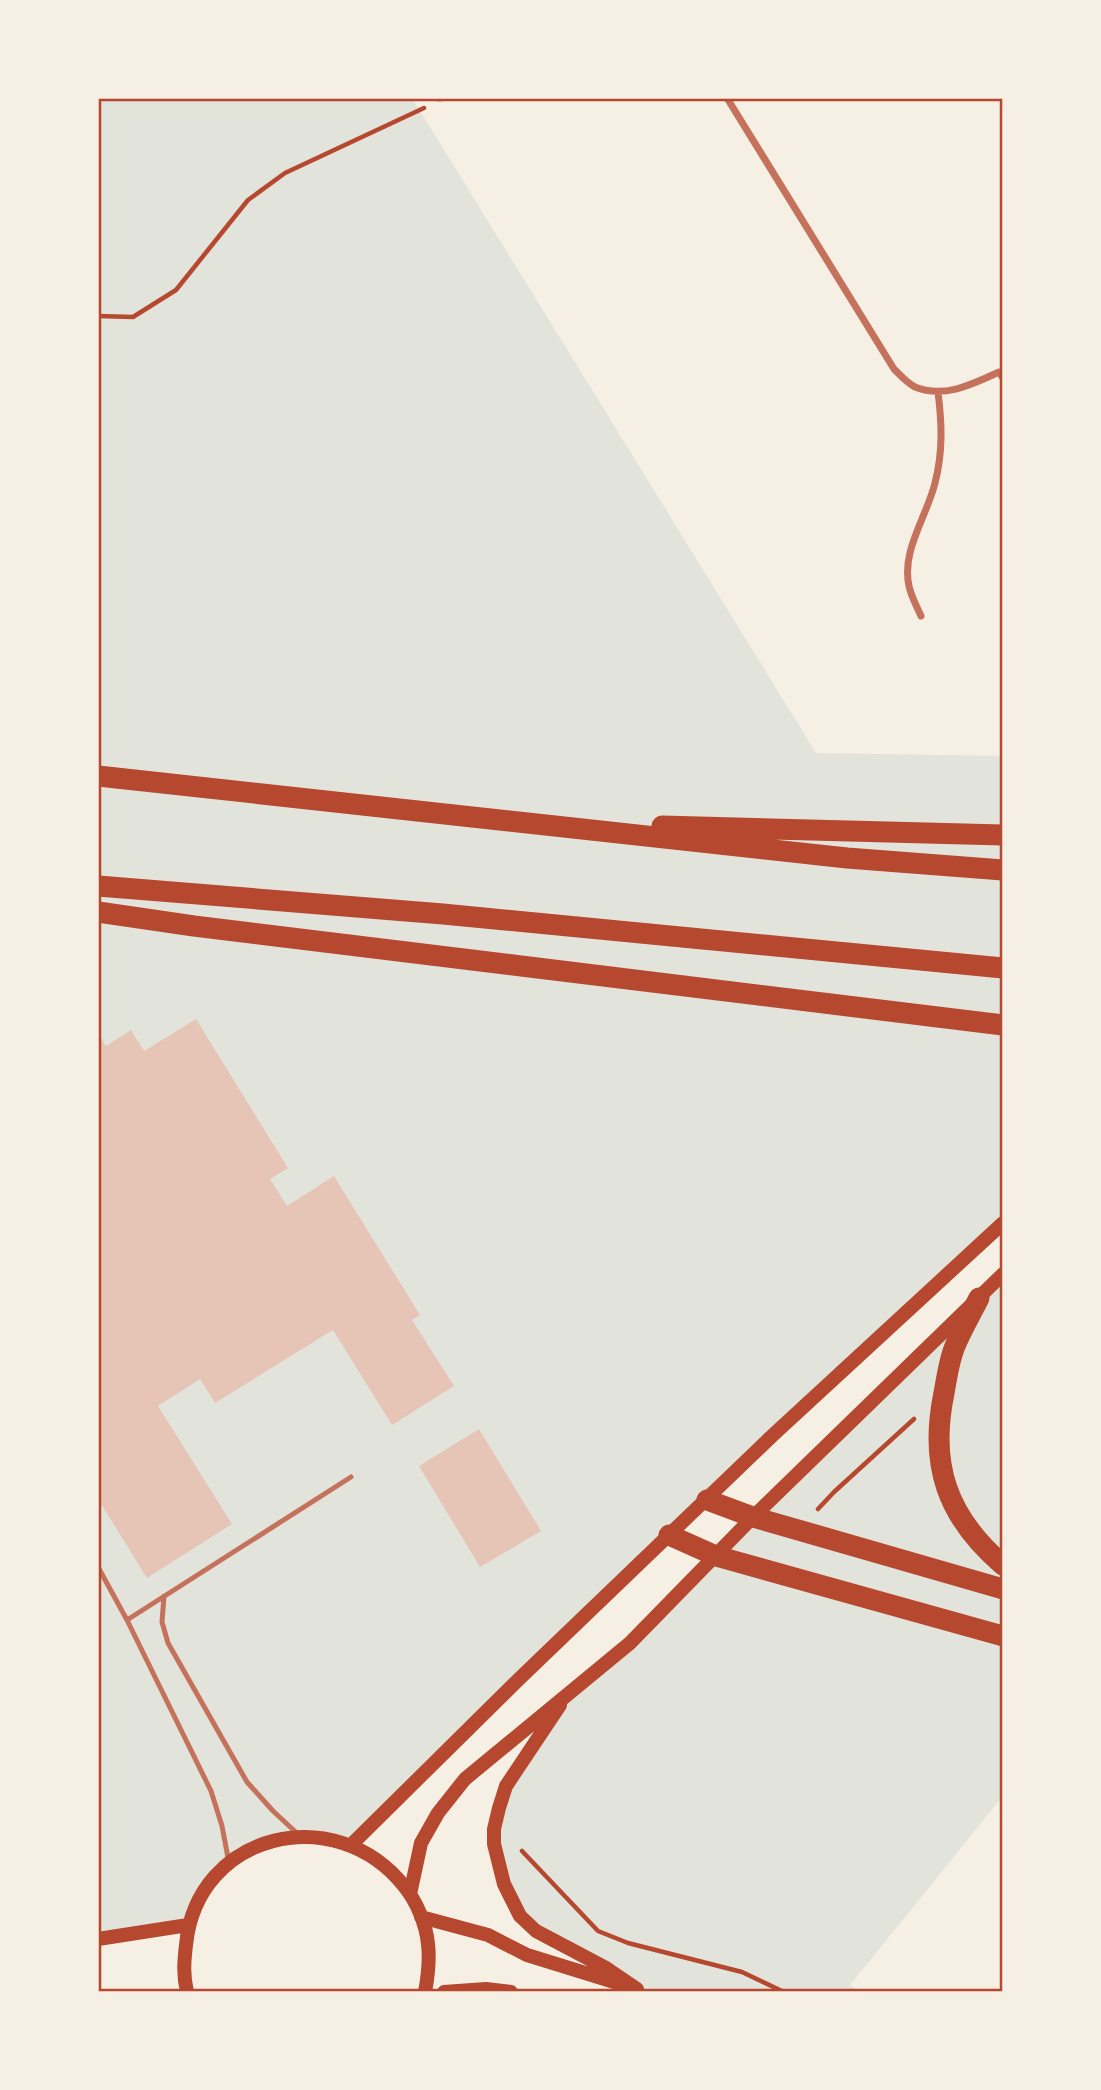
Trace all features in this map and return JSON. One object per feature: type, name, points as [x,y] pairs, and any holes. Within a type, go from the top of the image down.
[{"type":"highway","points":[[98,776],[847,858],[1003,870]]},
{"type":"highway","points":[[502,822],[1003,835]]},
{"type":"highway","points":[[98,886],[443,914],[1003,968]]},
{"type":"highway","points":[[98,912],[208,928],[1003,1025]]},
{"type":"highway","points":[[979,1297],[954,1348],[939,1424],[939,1460],[947,1492],[954,1506],[977,1539],[1003,1565]]},
{"type":"highway","points":[[707,1500],[753,1517],[1003,1590]]},
{"type":"highway","points":[[669,1535],[716,1556],[1003,1636]]},
{"type":"main road","points":[[351,1845],[498,1699],[773,1435],[1003,1223]]},
{"type":"main road","points":[[410,1894],[421,1843],[438,1813],[464,1779],[630,1643],[753,1517],[1003,1274]]},
{"type":"main road","points":[[571,1689],[506,1786],[494,1829],[494,1844],[504,1884],[520,1916],[536,1931],[641,1990]]},
{"type":"main road","points":[[187,1992],[183,1975],[188,1925],[196,1902],[211,1881],[229,1863],[250,1849],[275,1840],[300,1836],[326,1838],[351,1845],[374,1857],[394,1873],[410,1894],[421,1917],[428,1942],[429,1968],[425,1992]]},
{"type":"main road","points":[[421,1917],[488,1935],[527,1955],[641,1990]]},
{"type":"main road","points":[[98,1939],[188,1925]]},
{"type":"main road","points":[[444,1992],[486,1989],[511,1992]]},
{"type":"street","points":[[727,98],[894,369],[914,386],[938,392],[963,388],[1002,374]]},
{"type":"street","points":[[921,616],[909,586],[908,563],[935,486],[941,456],[942,426],[938,392]]},
{"type":"lane","points":[[127,1620],[351,1477]]},
{"type":"lane","points":[[98,1567],[211,1791],[222,1826],[229,1863]]},
{"type":"lane","points":[[164,1596],[162,1622],[168,1643],[243,1775],[273,1811],[300,1836]]},
{"type":"path","points":[[98,316],[133,317],[176,290],[248,200],[285,173],[440,98]]},
{"type":"path","points":[[811,1517],[834,1492],[920,1414]]},
{"type":"path","points":[[520,1843],[522,1852],[598,1931],[628,1943],[742,1972],[784,1992]]},
{"type":"shaded area","points":[[98,98],[412,98],[816,753],[1003,756],[1003,1223],[351,1845],[300,1836],[229,1863],[188,1925],[98,1939]]},
{"type":"shaded area","points":[[1003,1274],[1003,1796],[850,1985],[859,1992],[645,1992],[520,1916],[494,1844],[499,1808],[571,1689],[630,1643]]},
{"type":"building","points":[[196,1019],[288,1168],[270,1179],[287,1206],[334,1176],[420,1315],[412,1320],[454,1386],[392,1425],[333,1330],[215,1403],[200,1379],[158,1406],[232,1524],[147,1578],[98,1499],[98,1033],[106,1046],[131,1030],[144,1051]]},
{"type":"building","points":[[479,1429],[541,1531],[480,1567],[419,1466]]}]
